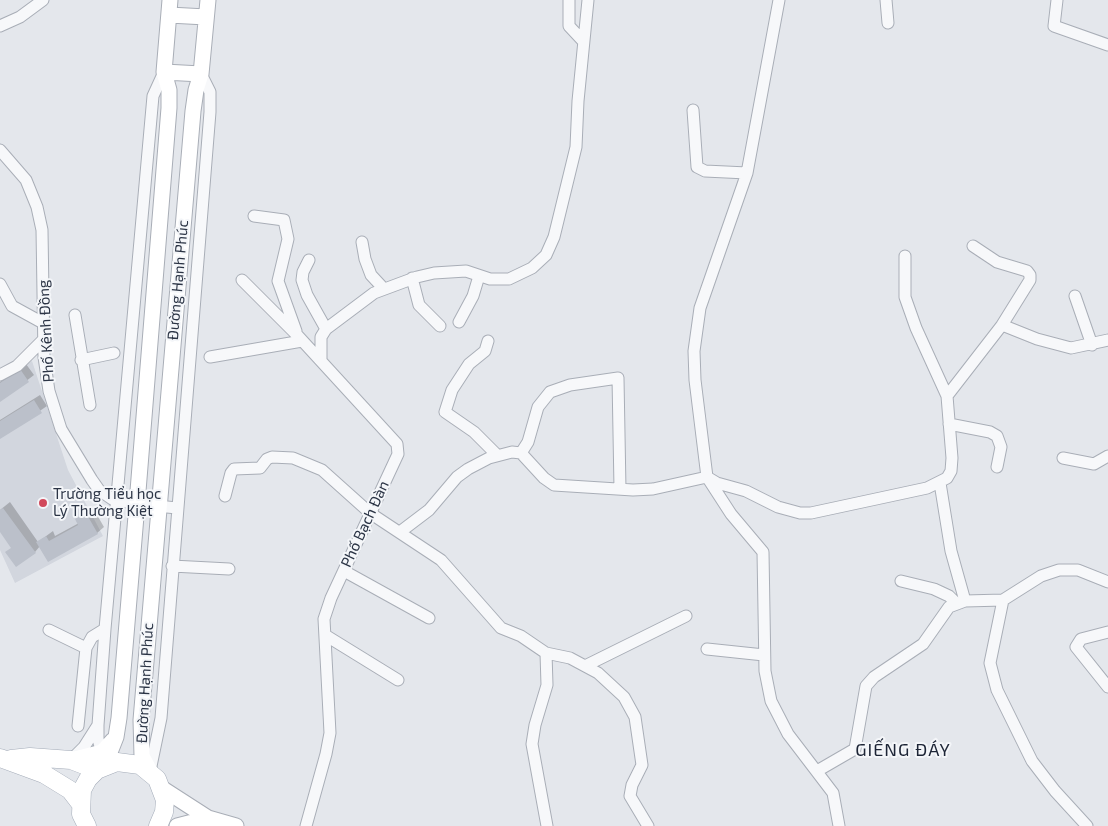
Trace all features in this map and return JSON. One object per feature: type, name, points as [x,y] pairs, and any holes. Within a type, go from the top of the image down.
[{"type":"main road","name":"Đường Hạnh Phúc","points":[[150,771],[142,756],[140,720],[193,110],[201,74],[208,0]]},
{"type":"main road","name":"Đường Hạnh Phúc","points":[[101,762],[116,737],[169,108],[169,90],[164,72],[170,7]]},
{"type":"main road","points":[[170,7],[206,17]]},
{"type":"main road","points":[[164,72],[201,74]]},
{"type":"main road","points":[[4,759],[30,757],[128,762],[150,771],[162,789],[208,818],[236,826]]},
{"type":"main road","points":[[4,759],[44,774],[70,790],[80,803]]},
{"type":"main road","points":[[87,826],[81,814],[82,790],[101,762]]},
{"type":"main road","points":[[158,826],[164,812],[162,789]]},
{"type":"main road","points":[[178,826],[208,818]]},
{"type":"street","points":[[0,26],[20,17],[43,0]]},
{"type":"street","points":[[569,0],[567,22],[583,41]]},
{"type":"street","points":[[321,361],[321,337],[326,329],[374,293],[412,278],[434,274],[466,272],[499,280],[520,275],[540,262],[550,247],[577,138],[583,41],[588,0]]},
{"type":"street","points":[[779,0],[747,173],[704,295],[696,335],[695,380],[708,477],[731,514],[763,552],[764,655],[766,682],[774,708],[788,734],[833,793],[839,826]]},
{"type":"street","points":[[886,0],[888,23]]},
{"type":"street","points":[[1057,0],[1054,26],[1108,45]]},
{"type":"street","name":"Đường Hạnh Phúc","points":[[101,762],[98,725],[105,630],[153,96],[164,72]]},
{"type":"street","name":"Đường Hạnh Phúc","points":[[150,771],[161,718],[210,112],[210,92],[201,74]]},
{"type":"street","points":[[693,110],[697,167],[705,171],[747,173]]},
{"type":"street","name":"Phố Kênh Đồng","points":[[0,150],[26,180],[37,207],[42,230],[43,340],[48,391],[62,429],[99,490],[118,501]]},
{"type":"street","points":[[210,357],[300,339],[278,281],[288,238],[284,220],[254,216]]},
{"type":"street","points":[[362,242],[365,259],[372,274],[384,289]]},
{"type":"street","points":[[947,396],[1002,325],[1030,280],[1030,275],[1027,271],[997,262],[973,246]]},
{"type":"street","points":[[400,532],[429,510],[457,477],[480,462],[512,452],[521,453],[544,478],[554,484],[653,490],[708,477],[717,483],[754,494],[778,507],[811,513],[918,490],[940,482],[947,478],[952,466],[947,396],[918,334],[905,297],[906,256]]},
{"type":"street","points":[[309,260],[303,272],[302,280],[307,295],[326,329]]},
{"type":"street","points":[[460,322],[474,296],[479,276]]},
{"type":"street","points":[[412,278],[419,305],[440,326]]},
{"type":"street","name":"Phố Bạch Đàn","points":[[242,280],[398,444],[398,454],[324,619],[330,733],[306,826]]},
{"type":"street","points":[[0,284],[12,306],[43,323]]},
{"type":"street","points":[[1075,296],[1092,345]]},
{"type":"street","points":[[75,315],[90,405]]},
{"type":"street","points":[[1002,325],[1062,347],[1077,348],[1108,340]]},
{"type":"street","points":[[0,375],[17,366],[43,340]]},
{"type":"street","points":[[488,341],[485,351],[469,364],[452,390],[445,412],[474,432],[497,456]]},
{"type":"street","points":[[81,360],[114,354]]},
{"type":"street","points":[[521,453],[528,442],[538,407],[550,392],[559,387],[618,378],[620,489]]},
{"type":"street","points":[[949,424],[990,432],[997,436],[1001,448],[997,467]]},
{"type":"street","points":[[1063,458],[1094,464],[1108,456]]},
{"type":"street","points":[[225,496],[231,472],[234,469],[260,468],[267,459],[272,457],[293,458],[322,470],[370,513],[441,560],[501,628],[521,636],[546,653],[587,665],[610,684],[633,710],[642,762],[632,785],[630,796],[648,826]]},
{"type":"street","points":[[940,482],[960,602]]},
{"type":"street","points":[[118,501],[177,508]]},
{"type":"street","points":[[172,566],[229,569]]},
{"type":"street","points":[[817,771],[854,749],[866,686],[874,677],[923,644],[949,607],[960,602],[1003,600],[1040,576],[1059,570],[1078,570],[1108,582]]},
{"type":"street","points":[[344,571],[428,618]]},
{"type":"street","points":[[901,581],[934,589],[960,602]]},
{"type":"street","points":[[1003,600],[990,662],[997,690],[1032,760],[1055,791],[1087,826]]},
{"type":"street","points":[[587,665],[686,616]]},
{"type":"street","points":[[49,630],[86,648]]},
{"type":"street","points":[[78,726],[86,648],[92,638],[105,630]]},
{"type":"street","points":[[1108,632],[1081,639],[1076,647],[1108,687]]},
{"type":"street","points":[[325,634],[398,680]]},
{"type":"street","points":[[707,649],[764,655]]},
{"type":"street","points":[[546,653],[547,685],[534,724],[532,744],[547,826]]},
{"type":"street","name":"Đường Hạnh Phúc","points":[[71,760],[84,747],[98,725]]},
{"type":"shaded area","name":"Trường Tiểu học Lý Thường Kiệt","points":[[32,361],[68,470],[103,536],[15,583],[0,550],[0,379]]},
{"type":"building","points":[[20,369],[29,382],[0,402],[0,383]]},
{"type":"building","points":[[34,400],[42,413],[0,439],[0,421]]},
{"type":"building","points":[[3,508],[36,553],[16,567],[5,552],[11,548],[0,532],[0,510]]},
{"type":"building","points":[[86,513],[98,534],[48,562],[36,542],[46,536],[49,541],[78,525],[75,519]]},
{"type":"place","name":"Trường Tiểu học Lý Thường Kiệt","points":[[43,503]]},
{"type":"district","name":"GIẾNG ĐÁY","points":[[903,750]]}]
